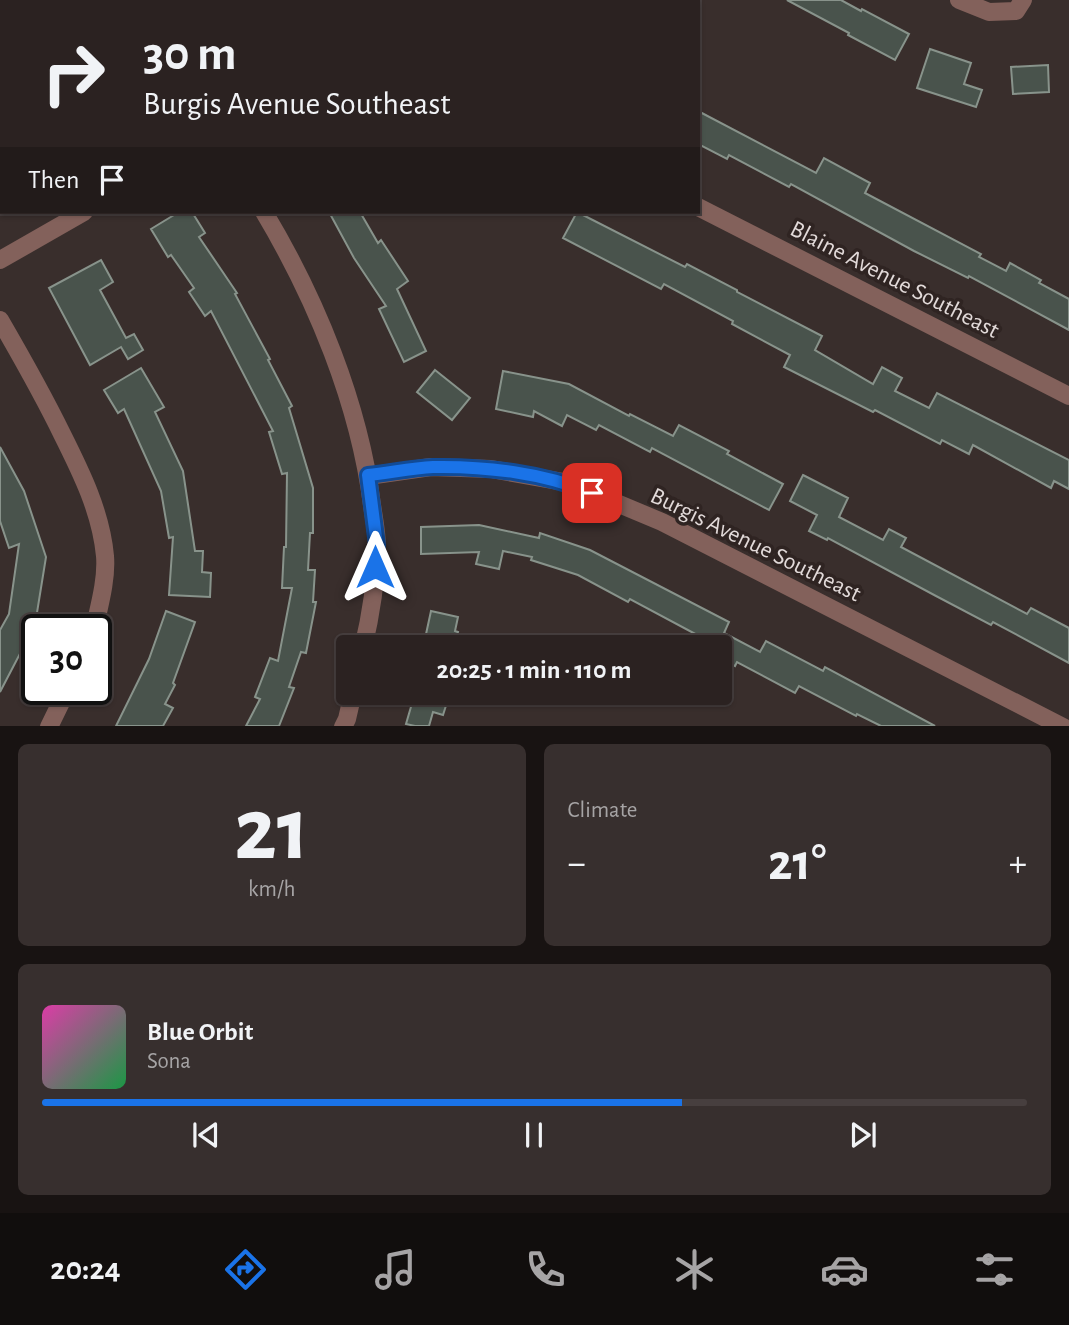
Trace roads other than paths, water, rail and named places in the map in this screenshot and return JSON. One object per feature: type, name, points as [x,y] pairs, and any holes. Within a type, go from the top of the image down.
[{"type":"street","points":[[959,0],[989,12],[1019,5]]},
{"type":"street","name":"Blaine Avenue Southeast","points":[[700,208],[1069,396]]},
{"type":"street","points":[[0,260],[80,214]]},
{"type":"street","points":[[265,214],[327,336],[351,407],[368,475],[377,545],[372,610],[366,635]]},
{"type":"street","points":[[0,320],[34,378],[86,482],[105,557],[98,614]]},
{"type":"street","name":"Burgis Avenue Southeast","points":[[368,475],[431,467],[491,469],[569,483],[662,522],[1063,726]]},
{"type":"street","points":[[49,726],[60,705]]},
{"type":"street","points":[[343,726],[350,705]]}]
